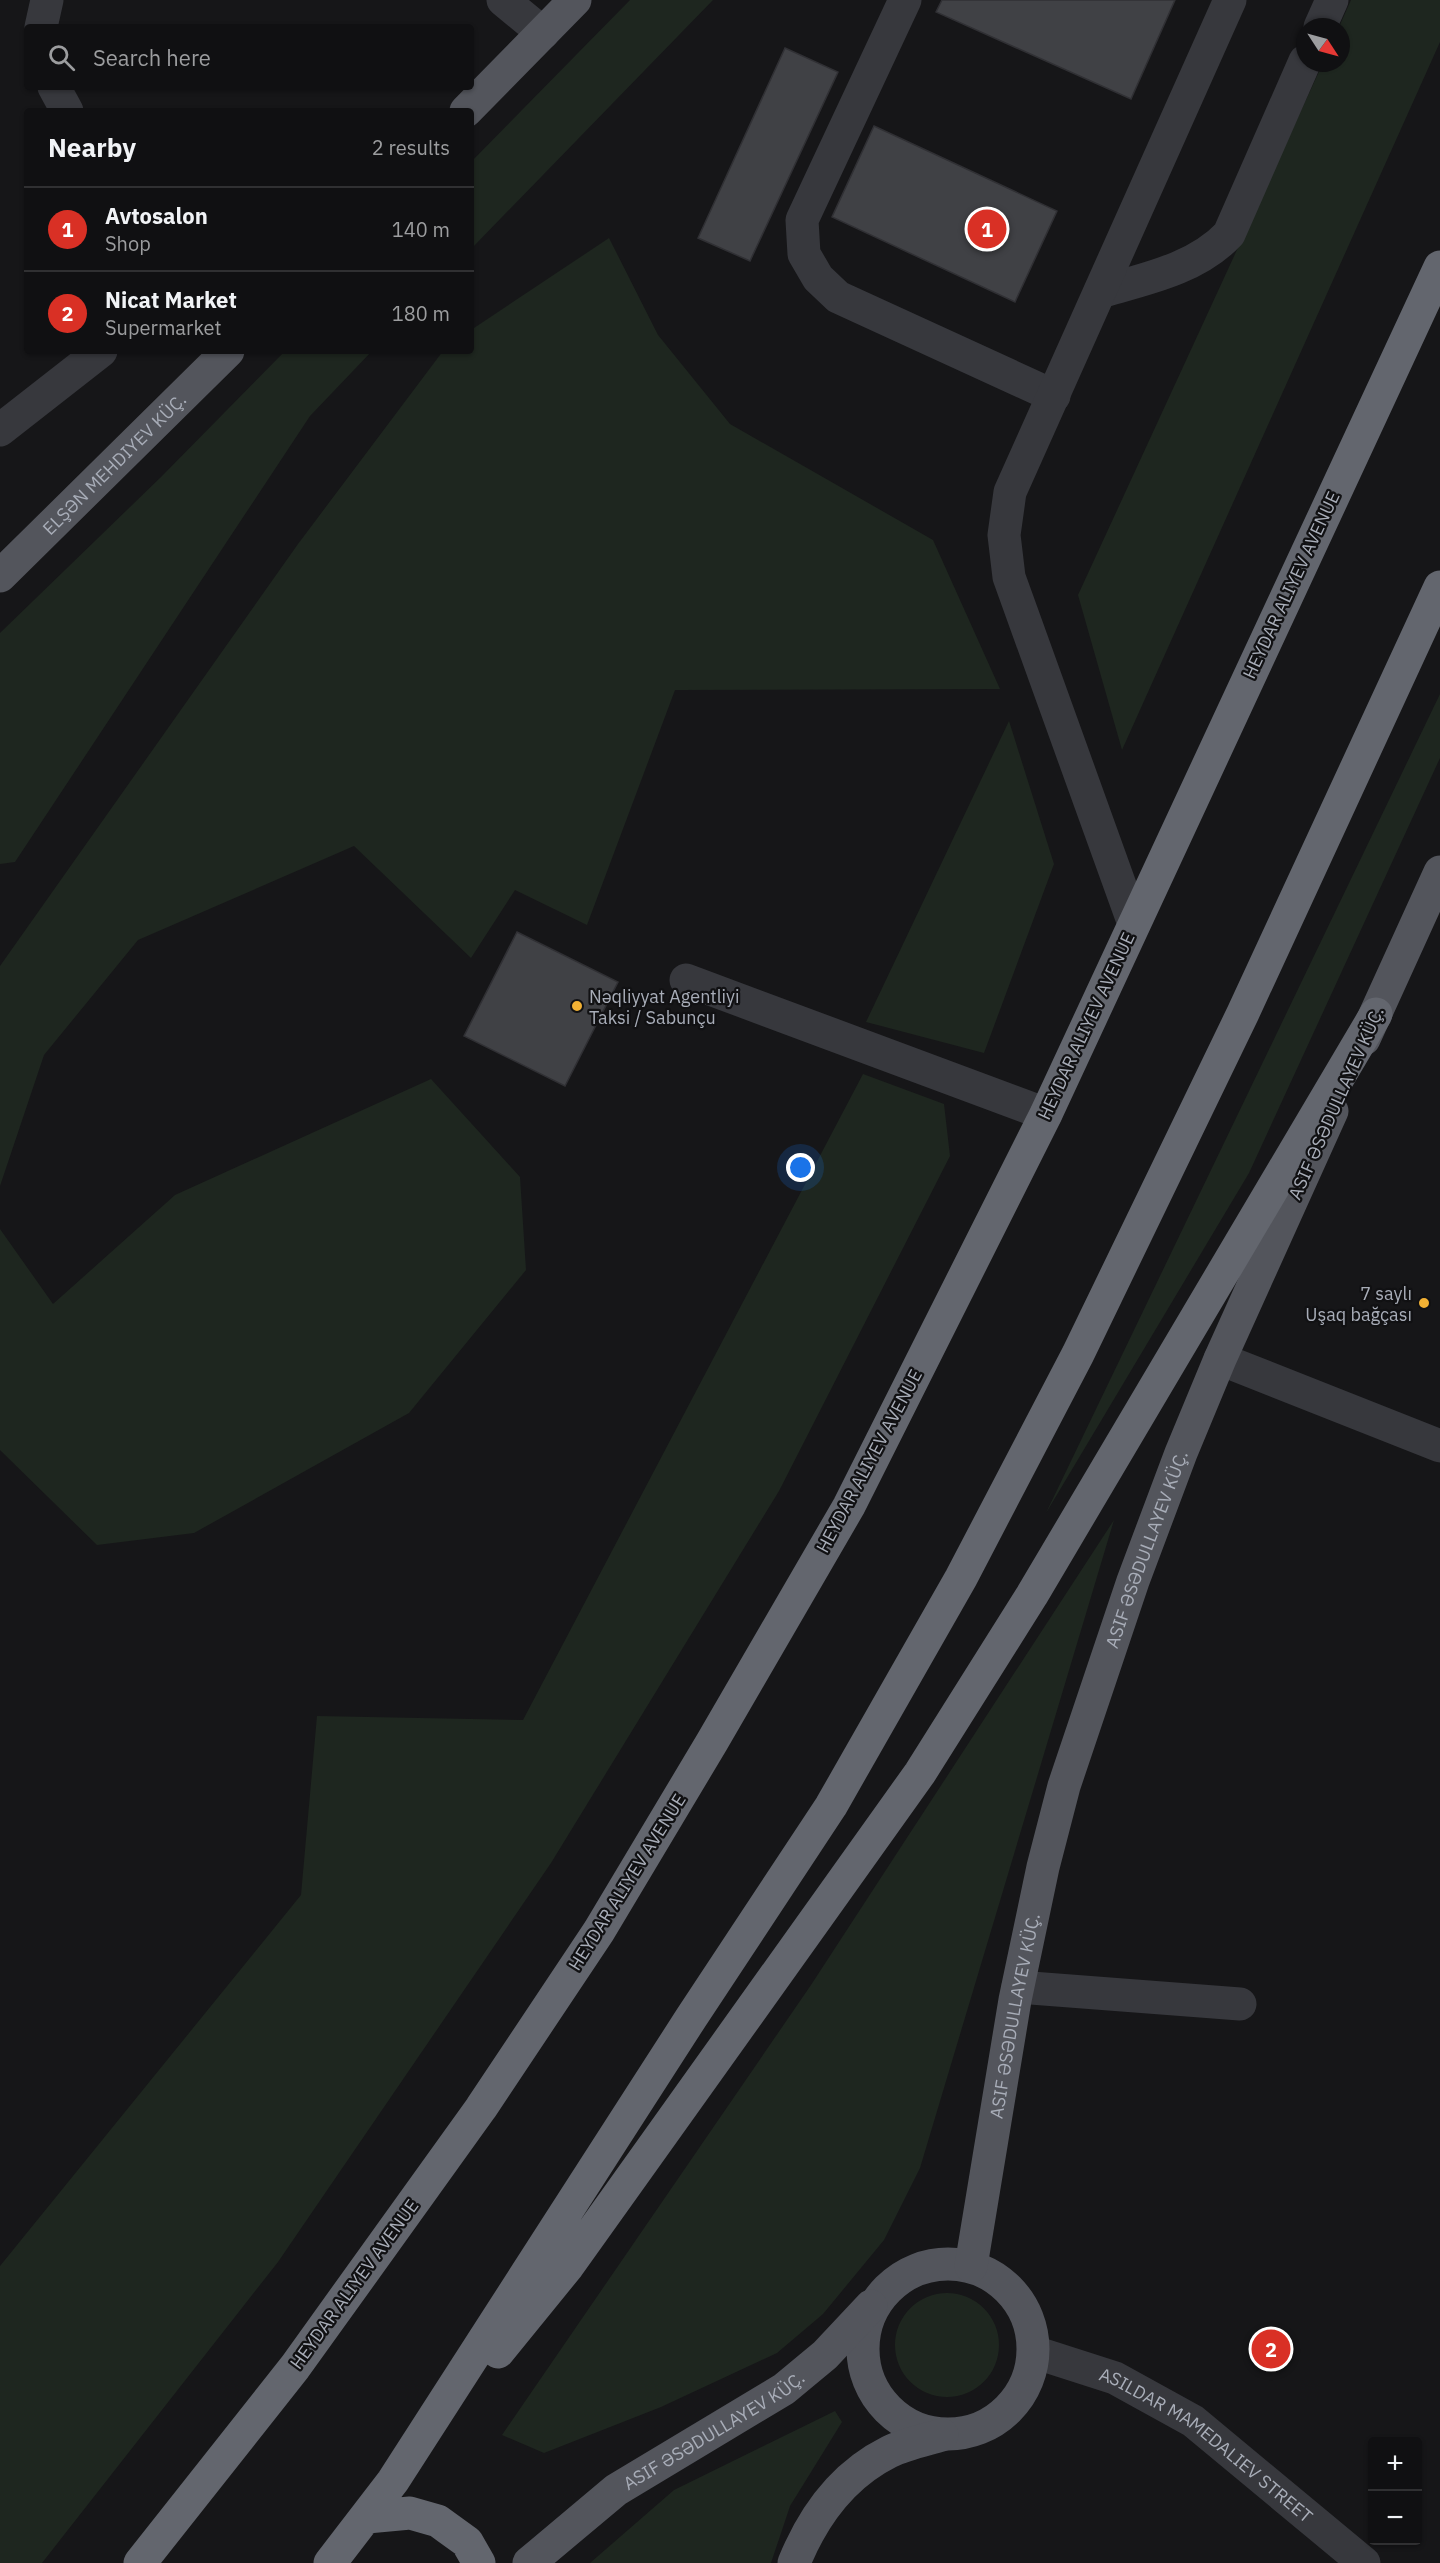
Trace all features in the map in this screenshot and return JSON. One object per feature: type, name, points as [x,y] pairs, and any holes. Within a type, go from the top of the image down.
[{"type":"highway","name":"HEYDAR ALIYEV AVENUE","points":[[140,2563],[295,2367],[481,2108],[599,1931],[849,1506],[1046,1114],[1440,267]]},
{"type":"highway","points":[[330,2563],[393,2481],[691,2018],[831,1806],[961,1578],[1078,1354],[1227,1045],[1440,587]]},
{"type":"highway","points":[[393,2481],[568,2266],[920,1773],[1032,1595],[1376,1014]]},
{"type":"highway","points":[[367,2517],[410,2513],[438,2521],[467,2542],[479,2563]]},
{"type":"main road","points":[[469,108],[575,0]]},
{"type":"main road","name":"ELŞƏN MEHDIYEV KÜÇ.","points":[[0,576],[225,354]]},
{"type":"main road","name":"ASIF ƏSƏDULLAYEV KÜÇ.","points":[[971,2266],[1018,1987],[1043,1867],[1064,1786],[1133,1581],[1181,1453],[1220,1359],[1440,872]]},
{"type":"main road","points":[[794,2563],[826,2503],[856,2472],[890,2451],[942,2435],[970,2433],[995,2421],[1015,2403],[1029,2379],[1034,2352],[1030,2323],[1018,2298],[996,2277],[971,2266],[941,2263],[913,2271],[889,2287],[872,2310],[863,2337],[863,2365],[873,2392],[890,2414],[915,2429],[942,2435]]},
{"type":"main road","name":"ASIF ƏSƏDULLAYEV KÜÇ.","points":[[529,2563],[616,2490],[784,2389],[825,2355],[889,2287]]},
{"type":"street","points":[[42,24],[47,0]]},
{"type":"street","points":[[503,0],[543,33]]},
{"type":"street","points":[[905,0],[802,220],[804,254],[818,278],[838,297],[1054,396]]},
{"type":"street","points":[[1134,924],[1009,577],[1004,535],[1010,492],[1230,0]]},
{"type":"street","points":[[1324,18],[1332,0]]},
{"type":"street","points":[[1100,292],[1153,277],[1202,258],[1216,248],[1229,234],[1300,72]]},
{"type":"street","points":[[56,90],[65,108]]},
{"type":"street","points":[[0,430],[97,354]]},
{"type":"street","points":[[686,980],[1046,1114]]},
{"type":"street","points":[[1220,1359],[1440,1446]]},
{"type":"street","points":[[1018,1987],[1240,2004]]},
{"type":"street","name":"ASILDAR MAMEDALIEV STREET","points":[[1034,2352],[1115,2378],[1193,2421],[1364,2563]]},
{"type":"shaded area","points":[[630,0],[713,0],[474,246],[474,159]]},
{"type":"shaded area","points":[[1351,0],[1440,0],[1440,42],[1122,750],[1078,595],[1319,72],[1350,72],[1350,18],[1343,18]]},
{"type":"shaded area","points":[[609,238],[658,335],[730,424],[933,540],[1000,689],[675,690],[587,925],[515,890],[471,958],[354,846],[138,940],[44,1055],[0,1186],[0,966],[298,544],[441,354],[474,354],[474,328]]},
{"type":"shaded area","points":[[282,354],[369,354],[310,416],[15,862],[0,864],[0,633],[161,477]]},
{"type":"shaded area","points":[[1440,694],[1440,758],[1249,1173],[1046,1513]]},
{"type":"shaded area","points":[[1009,721],[1054,864],[984,1053],[866,1022]]},
{"type":"shaded area","points":[[863,1074],[944,1104],[950,1156],[779,1491],[551,1863],[278,2262],[42,2563],[0,2563],[0,2266],[301,1895],[317,1716],[523,1720]]},
{"type":"shaded area","points":[[431,1079],[520,1177],[526,1270],[409,1413],[194,1533],[97,1545],[0,1450],[0,1229],[53,1304],[175,1195]]},
{"type":"shaded area","points":[[1114,1520],[920,2168],[884,2240],[823,2314],[777,2353],[661,2407],[544,2453],[502,2435],[811,1985]]},
{"type":"shaded area","points":[[947,2293],[967,2297],[984,2308],[995,2325],[999,2345],[995,2365],[984,2382],[967,2393],[947,2397],[927,2393],[910,2382],[899,2365],[895,2345],[899,2325],[910,2308],[927,2297]]},
{"type":"shaded area","points":[[835,2411],[842,2422],[790,2506],[771,2563],[590,2563],[674,2490]]},
{"type":"building","points":[[942,0],[1175,0],[1131,99],[936,12]]},
{"type":"building","points":[[785,48],[838,72],[750,261],[698,238]]},
{"type":"building","points":[[874,126],[1057,211],[1015,302],[832,217]]},
{"type":"building","points":[[517,932],[618,982],[565,1086],[464,1036]]},
{"type":"place","name":"Avtosalon","points":[[987,229]]},
{"type":"place","name":"Nəqliyyat Agentliyi Taksi / Sabunçu","points":[[577,1006]]},
{"type":"place","name":"7 saylı Uşaq bağçası","points":[[1424,1303]]},
{"type":"place","name":"Nicat Market","points":[[1271,2349]]}]
